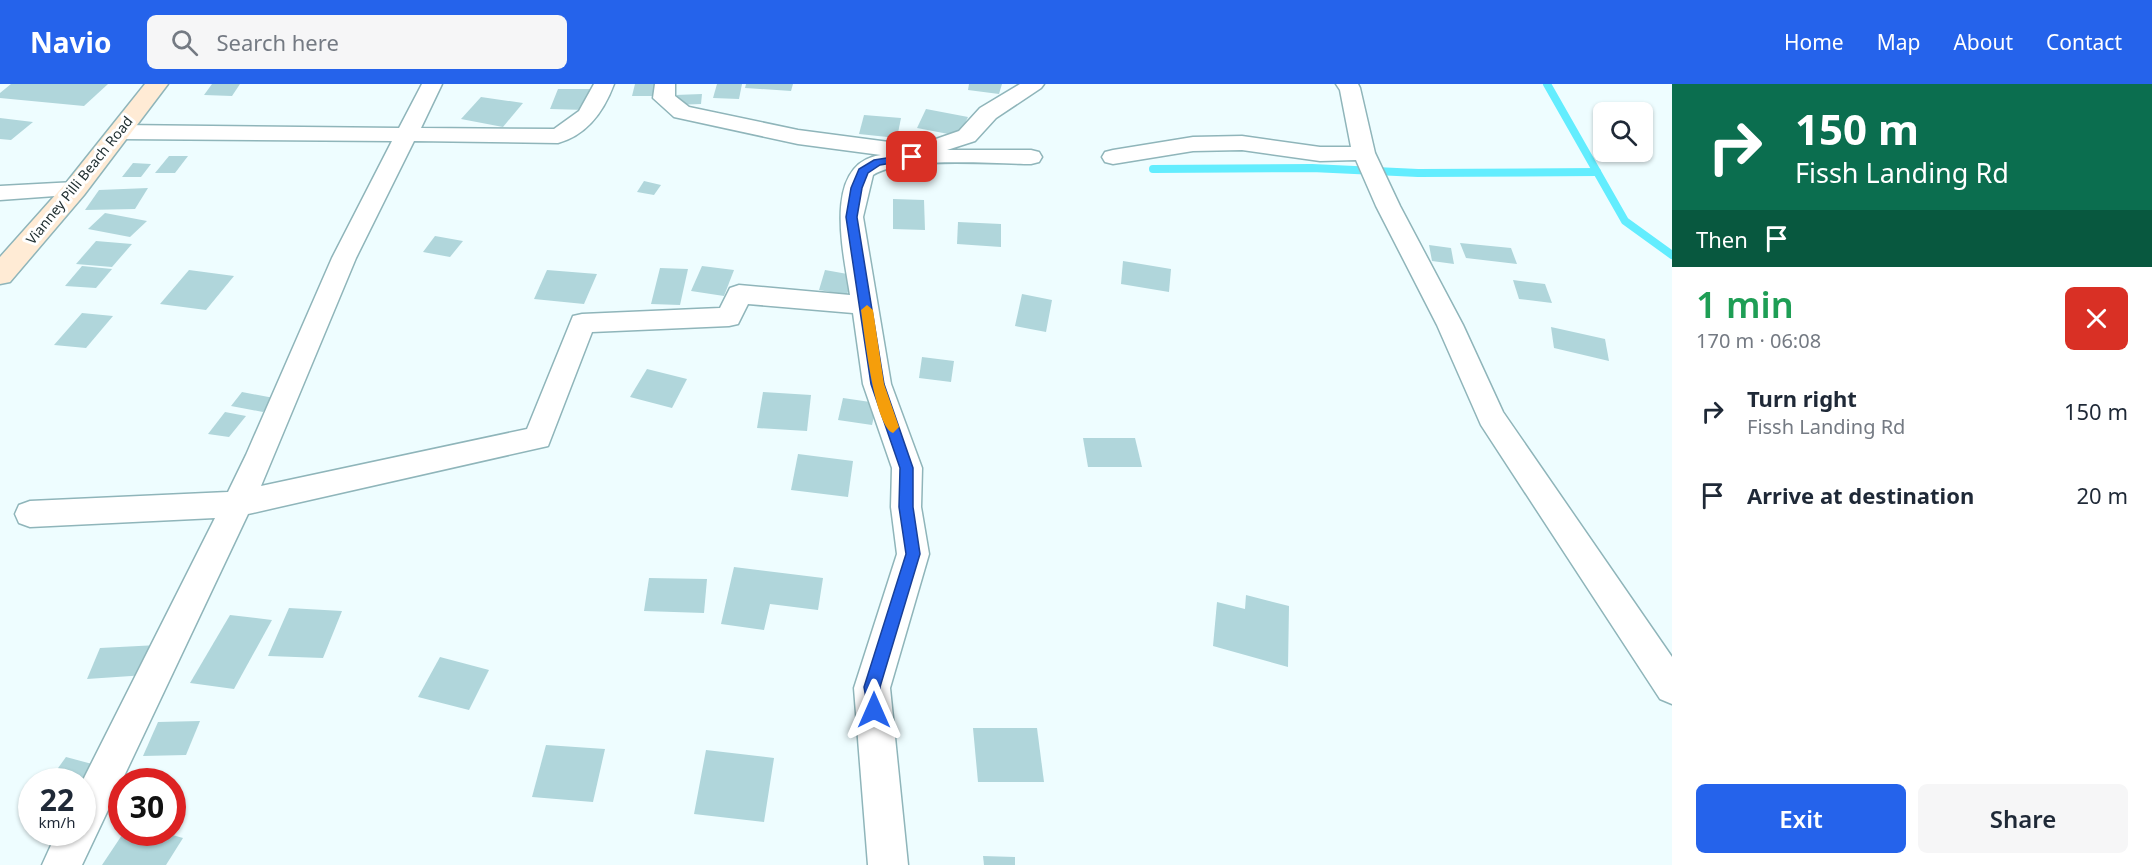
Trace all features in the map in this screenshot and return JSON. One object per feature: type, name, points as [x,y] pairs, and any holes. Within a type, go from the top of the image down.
[{"type":"street","name":"Vianney Pilli Beach Road","points":[[0,275],[75,189],[157,84]]},
{"type":"street","points":[[96,794],[261,455],[344,258],[432,84]]},
{"type":"street","points":[[120,132],[558,136],[572,130],[585,119],[604,84]]},
{"type":"street","points":[[664,84],[664,98],[682,112],[798,137],[889,149],[917,157]]},
{"type":"street","points":[[917,157],[920,152],[967,136],[988,113],[1034,84]]},
{"type":"street","points":[[1346,84],[1350,88],[1364,153],[1388,206],[1450,325],[1491,417],[1672,687]]},
{"type":"street","points":[[1113,157],[1193,144],[1242,143],[1320,154],[1364,153]]},
{"type":"street","points":[[888,865],[872,687],[913,554],[906,507],[907,468],[877,384],[851,217],[863,171],[877,162],[917,157],[1030,157]]},
{"type":"street","points":[[0,192],[75,189]]},
{"type":"street","points":[[30,514],[237,504],[538,438],[582,323],[729,317],[739,294],[866,306]]},
{"type":"street","points":[[62,865],[71,846]]},
{"type":"building","points":[[11,84],[108,84],[84,106],[0,98],[0,93]]},
{"type":"building","points":[[212,84],[240,84],[232,96],[204,95]]},
{"type":"building","points":[[635,84],[660,84],[657,96],[632,96]]},
{"type":"building","points":[[717,84],[742,84],[739,99],[713,98]]},
{"type":"building","points":[[746,84],[793,84],[791,91],[745,88]]},
{"type":"building","points":[[969,84],[1002,84],[999,94],[968,90]]},
{"type":"building","points":[[558,89],[593,89],[586,110],[550,109]]},
{"type":"building","points":[[702,94],[701,104],[674,105],[675,95]]},
{"type":"building","points":[[481,97],[523,103],[503,127],[461,119]]},
{"type":"building","points":[[926,109],[968,117],[959,136],[917,128]]},
{"type":"building","points":[[864,115],[901,118],[897,138],[859,134]]},
{"type":"building","points":[[0,118],[33,122],[11,140],[0,139]]},
{"type":"building","points":[[169,156],[188,156],[175,173],[155,173]]},
{"type":"building","points":[[133,163],[151,164],[141,177],[122,177]]},
{"type":"building","points":[[644,181],[661,185],[654,195],[637,192]]},
{"type":"building","points":[[148,188],[135,209],[85,210],[99,190]]},
{"type":"building","points":[[893,199],[924,200],[925,230],[893,229]]},
{"type":"building","points":[[105,213],[147,221],[130,237],[88,229]]},
{"type":"building","points":[[958,222],[1001,224],[1001,247],[957,244]]},
{"type":"building","points":[[435,236],[463,241],[450,257],[423,252]]},
{"type":"building","points":[[96,241],[132,244],[112,267],[76,264]]},
{"type":"building","points":[[1460,243],[1511,248],[1517,264],[1466,258]]},
{"type":"building","points":[[1429,245],[1451,248],[1454,264],[1432,261]]},
{"type":"building","points":[[1123,261],[1171,269],[1169,292],[1121,284]]},
{"type":"building","points":[[82,266],[112,269],[96,288],[65,286]]},
{"type":"building","points":[[702,266],[734,270],[724,296],[691,291]]},
{"type":"building","points":[[660,268],[688,269],[680,305],[651,304]]},
{"type":"building","points":[[189,270],[234,276],[206,310],[160,304]]},
{"type":"building","points":[[547,270],[597,274],[584,304],[534,299]]},
{"type":"building","points":[[825,270],[853,275],[847,295],[819,290]]},
{"type":"building","points":[[1513,280],[1545,284],[1552,303],[1519,299]]},
{"type":"building","points":[[1022,294],[1052,300],[1046,332],[1015,326]]},
{"type":"building","points":[[82,313],[113,316],[86,348],[54,345]]},
{"type":"building","points":[[1551,327],[1605,339],[1609,361],[1554,348]]},
{"type":"building","points":[[922,357],[954,361],[951,382],[919,378]]},
{"type":"building","points":[[647,369],[687,379],[672,408],[630,397]]},
{"type":"building","points":[[242,392],[274,398],[263,412],[231,406]]},
{"type":"building","points":[[763,392],[811,395],[807,431],[757,428]]},
{"type":"building","points":[[843,398],[877,403],[872,425],[838,420]]},
{"type":"building","points":[[225,412],[246,416],[229,437],[208,434]]},
{"type":"building","points":[[1083,438],[1135,438],[1142,467],[1088,467]]},
{"type":"building","points":[[798,454],[853,461],[848,497],[791,490]]},
{"type":"building","points":[[734,567],[823,578],[818,610],[770,604],[764,630],[721,624]]},
{"type":"building","points":[[649,578],[707,579],[704,613],[644,611]]},
{"type":"building","points":[[1246,595],[1289,606],[1288,667],[1213,646],[1217,602],[1245,609]]},
{"type":"building","points":[[289,608],[342,611],[323,658],[268,656]]},
{"type":"building","points":[[230,615],[272,620],[234,689],[190,683]]},
{"type":"building","points":[[158,645],[146,675],[87,679],[100,648]]},
{"type":"building","points":[[440,657],[489,670],[469,710],[418,697]]},
{"type":"building","points":[[200,721],[186,755],[143,756],[158,722]]},
{"type":"building","points":[[973,728],[1037,728],[1044,782],[978,782]]},
{"type":"building","points":[[546,745],[605,749],[593,802],[532,797]]},
{"type":"building","points":[[706,750],[774,758],[764,822],[694,814]]},
{"type":"building","points":[[66,757],[107,768],[96,774],[96,768],[58,768]]},
{"type":"building","points":[[115,846],[178,846],[166,865],[102,865]]},
{"type":"building","points":[[983,856],[1015,857],[1015,865],[984,865]]},
{"type":"waterway","points":[[1547,84],[1625,221],[1672,255]]},
{"type":"waterway","points":[[1153,169],[1312,168],[1418,173],[1597,172]]},
{"type":"slow traffic","points":[[867,310],[877,384],[893,427]]},
{"type":"route","points":[[874,710],[872,687],[913,554],[906,507],[907,468],[877,384],[851,217],[863,171],[877,162],[912,157]]}]
